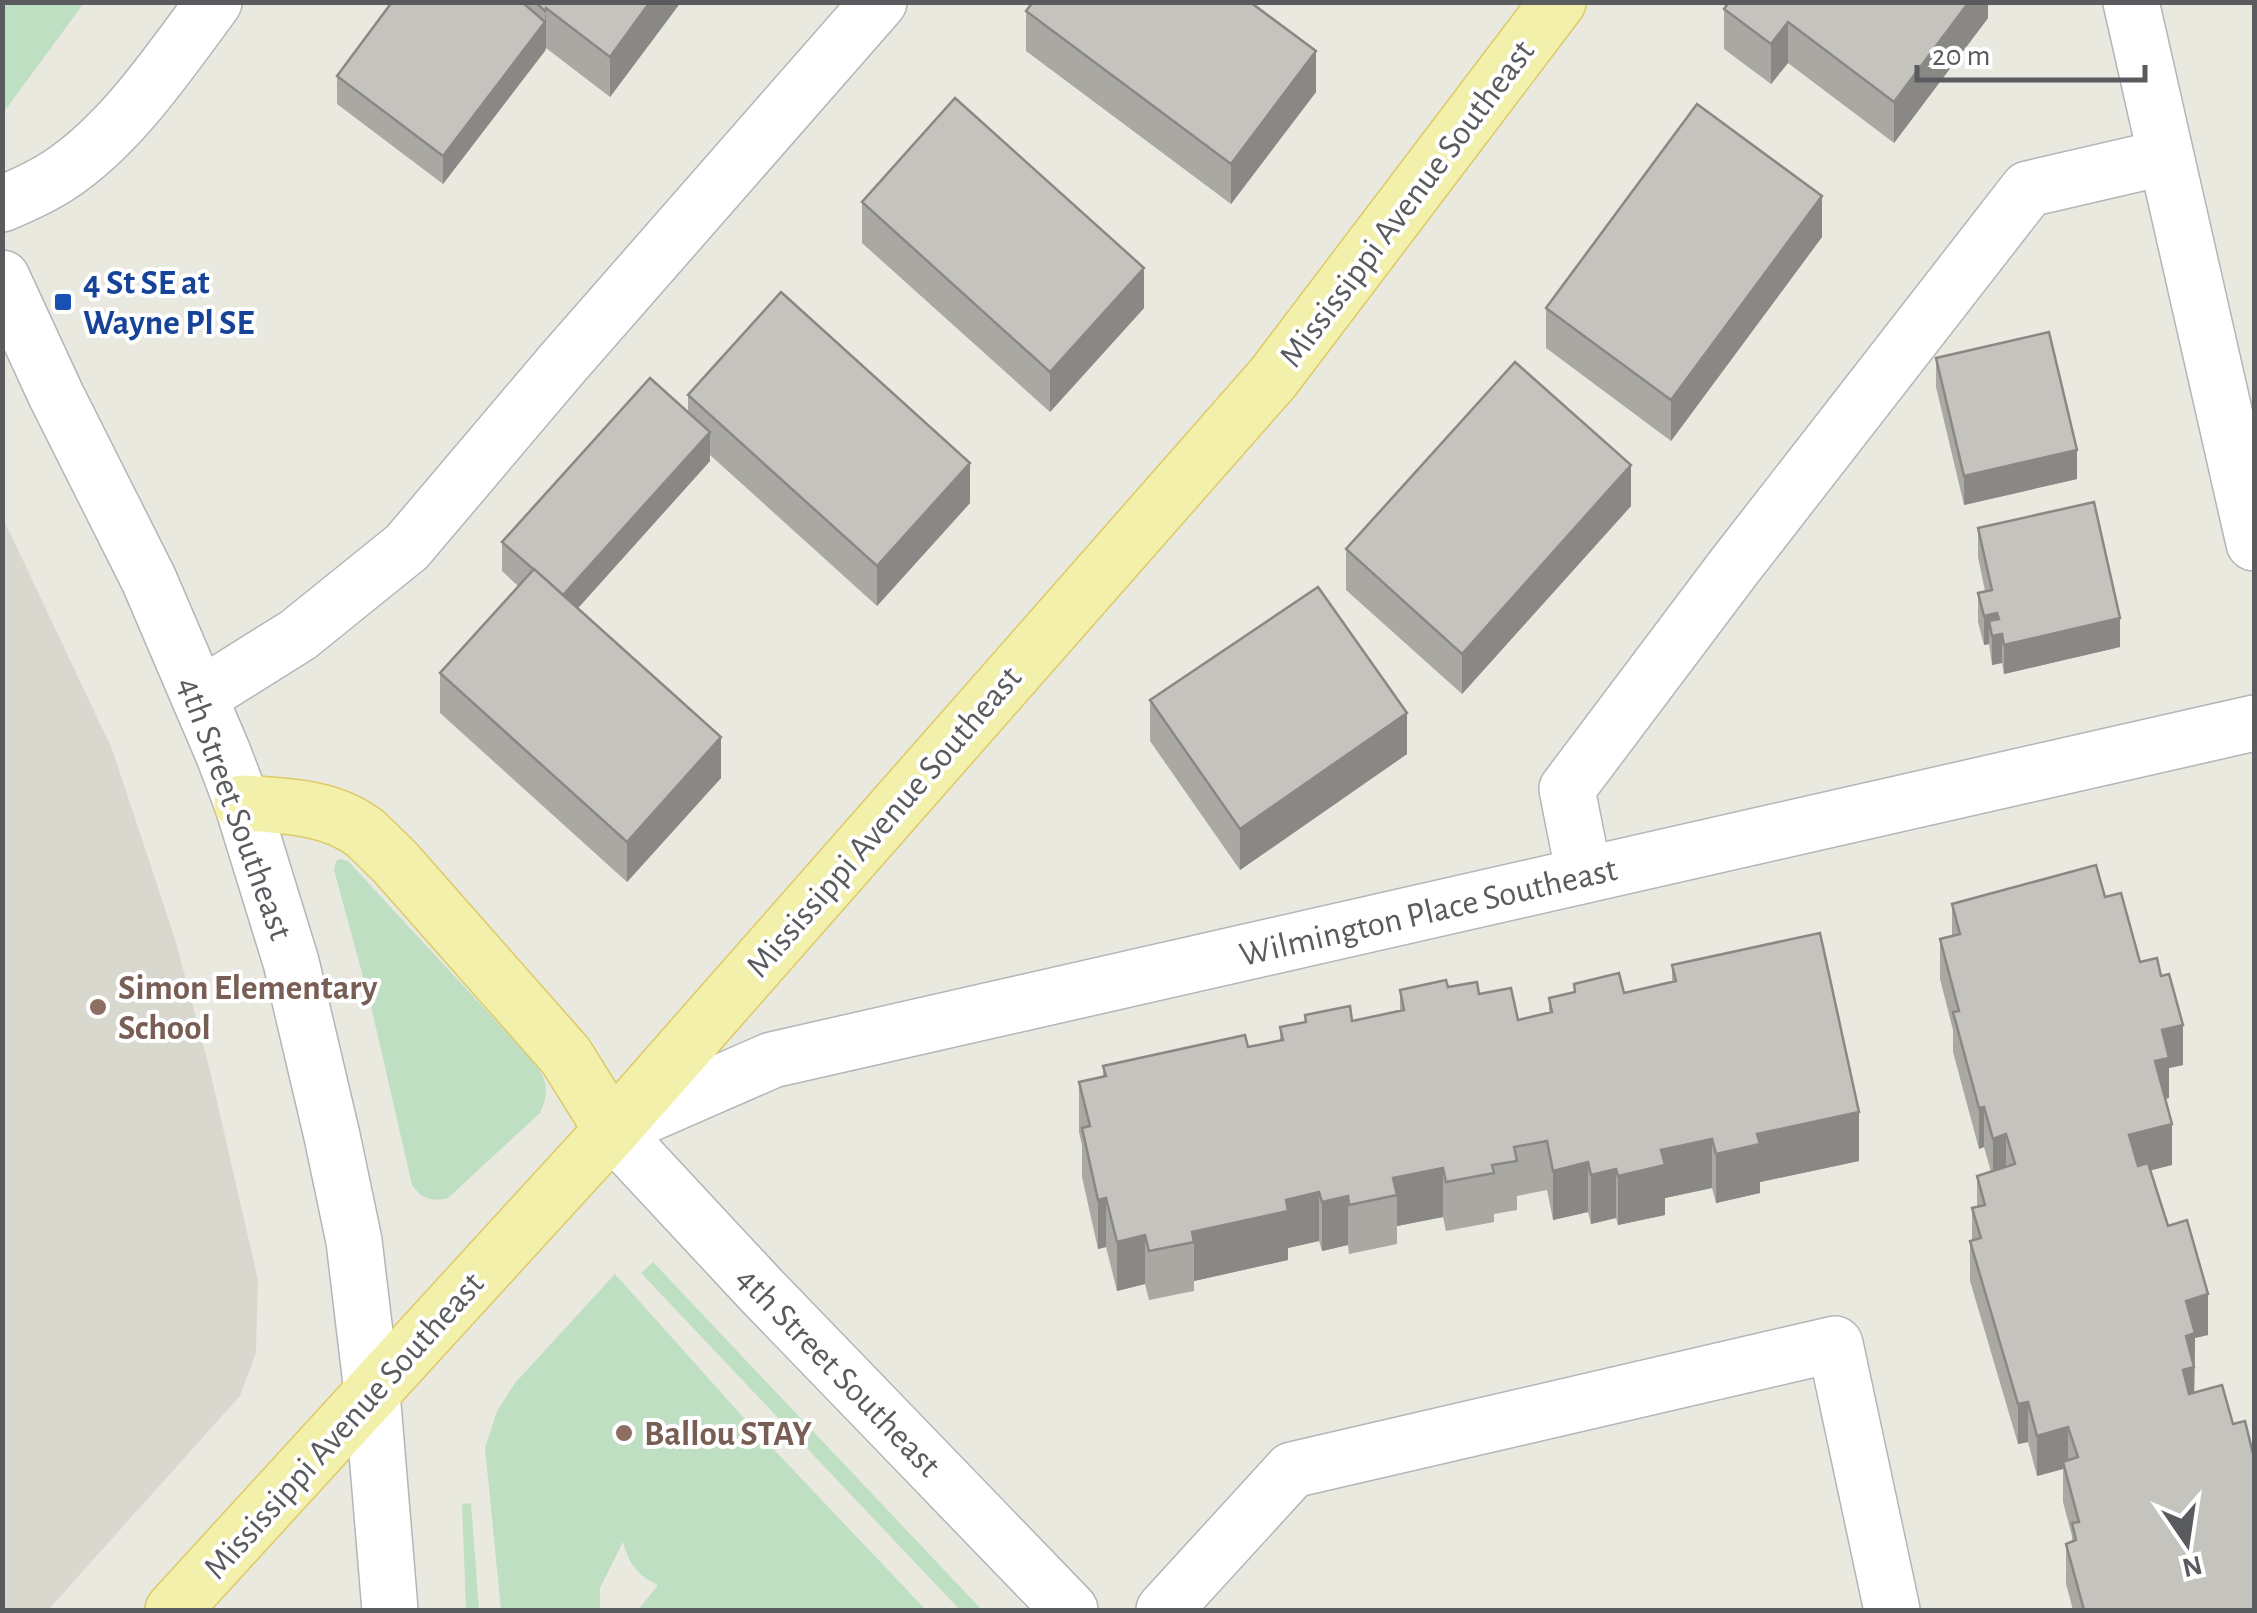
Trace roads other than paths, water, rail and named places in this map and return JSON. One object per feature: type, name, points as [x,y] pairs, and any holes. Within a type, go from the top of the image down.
[{"type":"main road","name":"Mississippi Avenue Southeast","points":[[173,1610],[612,1130],[1274,378],[1558,2]]},
{"type":"main road","points":[[242,803],[294,806],[332,814],[363,832],[394,861],[566,1056],[612,1130]]},
{"type":"street","points":[[2,204],[59,175],[89,151],[164,70],[214,2]]},
{"type":"street","points":[[199,697],[298,635],[408,546],[878,2]]},
{"type":"street","points":[[2130,2],[2254,544]]},
{"type":"street","points":[[1584,876],[1568,789],[1734,567],[2028,189],[2166,157]]},
{"type":"street","name":"4th Street Southeast","points":[[2,278],[148,580],[199,697],[242,803],[291,962],[354,1241],[372,1392],[390,1610]]},
{"type":"street","name":"Wilmington Place Southeast","points":[[612,1130],[772,1060],[2254,723]]},
{"type":"street","name":"4th Street Southeast","points":[[612,1130],[1070,1610]]},
{"type":"street","points":[[1164,1610],[1292,1470],[1835,1344],[1892,1610]]},
{"type":"place","name":"4 St SE at Wayne Pl SE","points":[[63,302]]},
{"type":"place","name":"Simon Elementary School","points":[[98,1007]]},
{"type":"place","name":"Ballou STAY","points":[[624,1433]]}]
